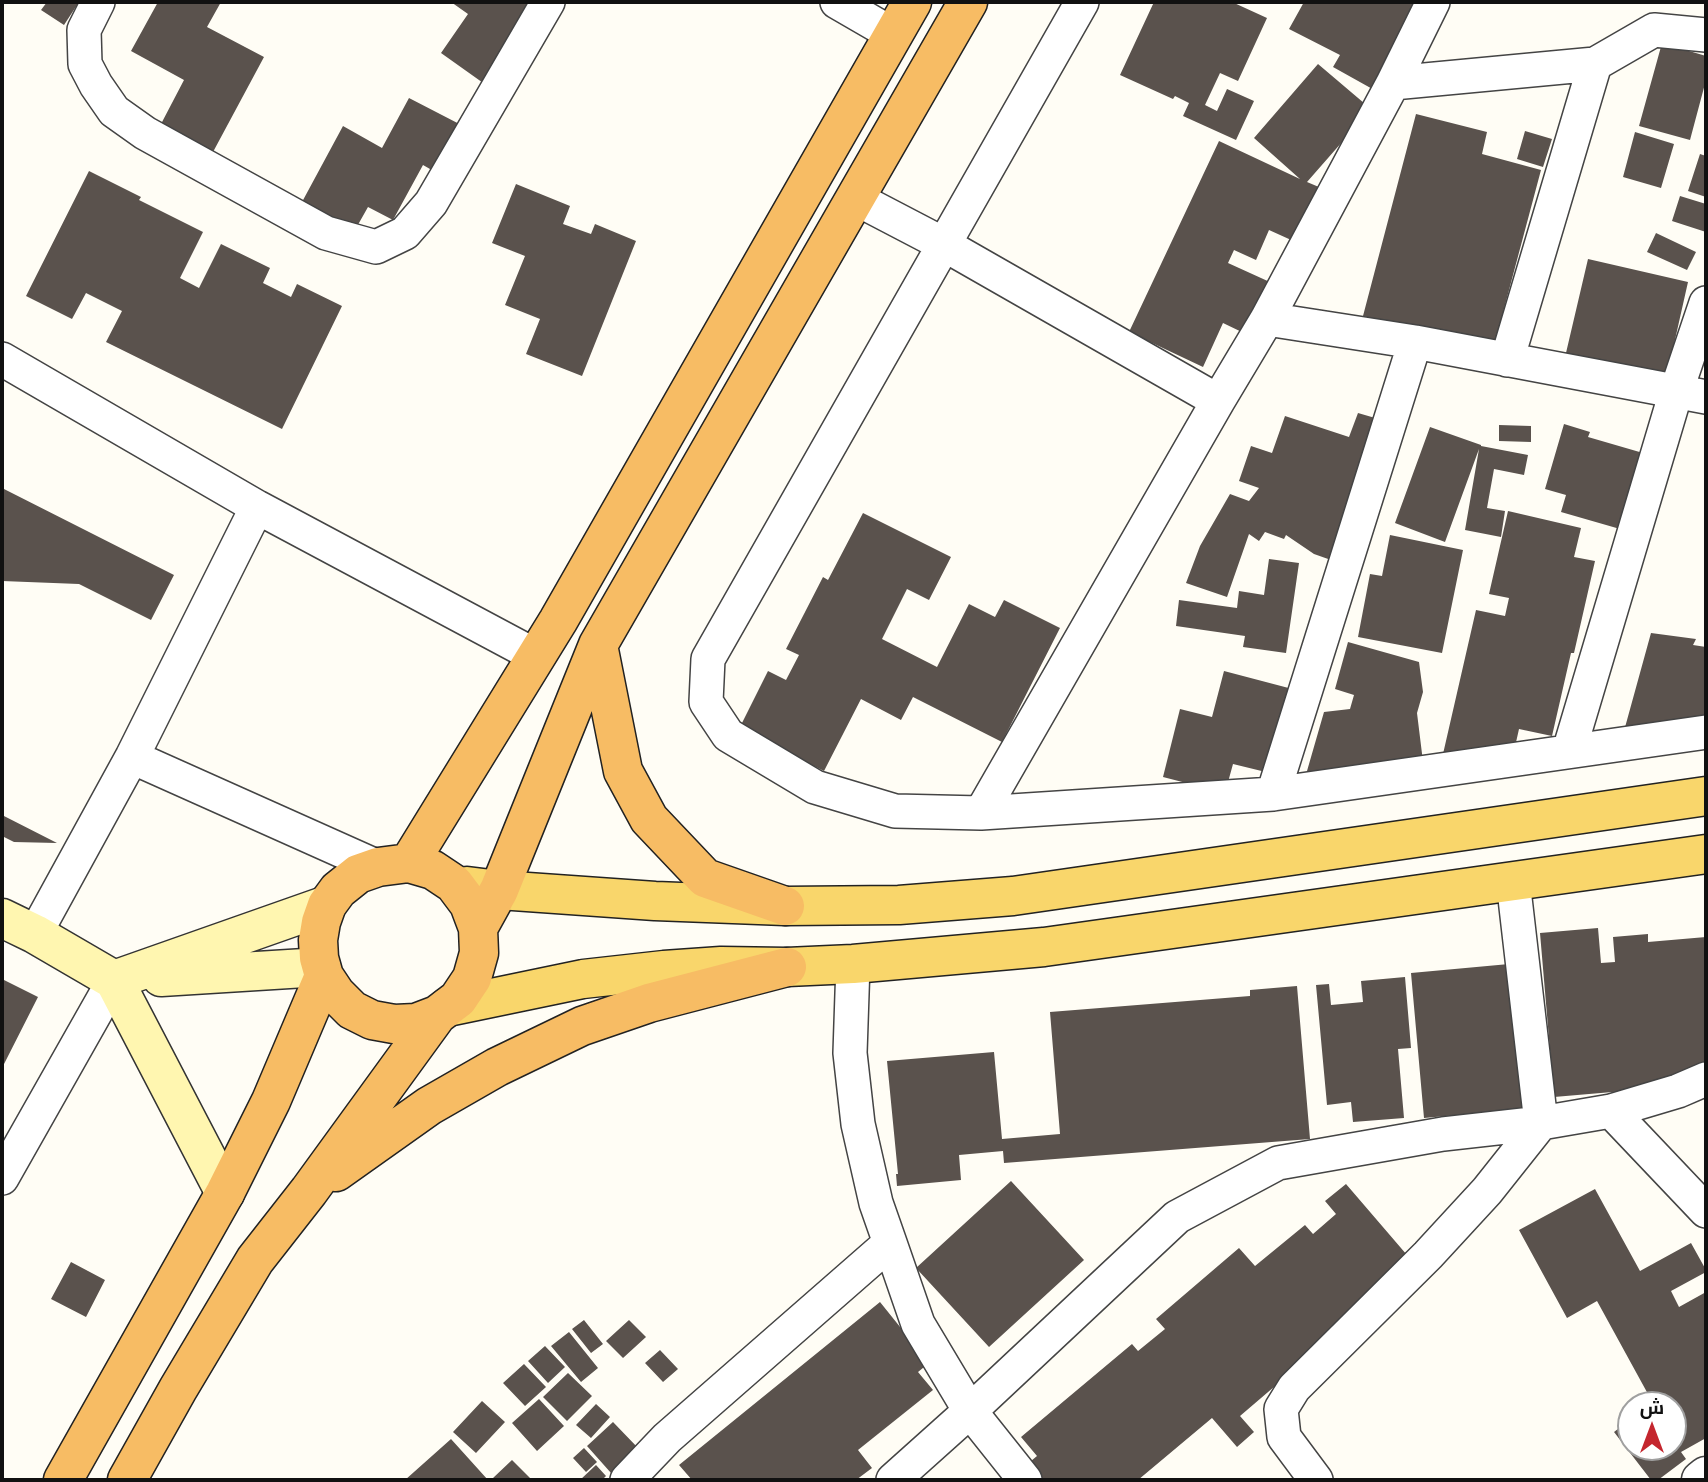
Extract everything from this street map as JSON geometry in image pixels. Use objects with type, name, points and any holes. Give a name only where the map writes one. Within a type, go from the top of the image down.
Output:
[{"type":"highway","points":[[393,865],[537,656],[912,2]]},
{"type":"highway","points":[[478,928],[499,890],[598,645],[968,2]]},
{"type":"highway","points":[[598,645],[623,771],[649,819],[705,878],[785,906]]},
{"type":"highway","points":[[393,865],[433,870],[454,884],[469,904],[478,928],[479,953],[472,978],[457,999],[442,1011],[416,1023],[394,1024],[372,1020],[352,1010],[336,994],[319,958],[321,922],[327,905],[338,890],[358,874],[393,865]]},
{"type":"highway","points":[[309,1191],[429,1106],[497,1067],[582,1026],[649,1003],[787,967]]},
{"type":"highway","points":[[63,1480],[225,1193],[271,1101],[323,971]]},
{"type":"highway","points":[[127,1480],[178,1388],[255,1260],[442,1011]]},
{"type":"main road","points":[[454,884],[499,890],[655,901],[785,906],[899,905],[1013,897],[1706,796]]},
{"type":"main road","points":[[442,1011],[583,979],[721,966],[853,964],[1044,947],[1706,854]]},
{"type":"main road","points":[[114,980],[327,905]]},
{"type":"main road","points":[[2,918],[114,980],[225,1193]]},
{"type":"main road","points":[[114,980],[323,971]]},
{"type":"street","points":[[98,2],[83,30],[85,64],[114,111],[145,133],[326,233],[376,247],[405,233],[431,203],[548,2]]},
{"type":"street","points":[[837,2],[894,35]]},
{"type":"street","points":[[1082,2],[708,659],[706,702],[728,735],[815,787],[895,811],[981,813],[1273,794],[1706,732]]},
{"type":"street","points":[[981,813],[1267,319],[1393,83],[1433,2]]},
{"type":"street","points":[[1393,83],[1595,64],[1654,30],[1706,36]]},
{"type":"street","points":[[1507,359],[1595,64]]},
{"type":"street","points":[[855,198],[945,245],[1218,401]]},
{"type":"street","points":[[1569,751],[1691,395],[1706,303]]},
{"type":"street","points":[[1267,319],[1415,342],[1691,395]]},
{"type":"street","points":[[1273,794],[1415,342]]},
{"type":"street","points":[[2,359],[257,507],[537,656]]},
{"type":"street","points":[[35,934],[132,757],[257,507]]},
{"type":"street","points":[[132,757],[393,865]]},
{"type":"street","points":[[1317,1480],[1284,1437],[1281,1409],[1294,1388],[1428,1255],[1479,1200],[1541,1123],[1513,881]]},
{"type":"street","points":[[853,964],[850,1053],[858,1124],[876,1203],[918,1324],[970,1411],[1025,1480]]},
{"type":"street","points":[[2,1178],[114,980]]},
{"type":"street","points":[[893,1480],[1177,1217],[1278,1163],[1443,1134],[1541,1123],[1611,1111],[1678,1091],[1706,1079]]},
{"type":"street","points":[[1611,1111],[1706,1211]]},
{"type":"street","points":[[627,1480],[667,1438],[890,1243]]},
{"type":"street","points":[[1701,1480],[1706,1475]]},
{"type":"building","points":[[47,2],[79,2],[64,25],[41,10]]},
{"type":"building","points":[[158,2],[221,2],[207,27],[264,57],[213,152],[161,124],[184,80],[131,51]]},
{"type":"building","points":[[451,2],[544,2],[486,85],[441,53],[468,14]]},
{"type":"building","points":[[1154,2],[1232,2],[1267,18],[1238,81],[1220,73],[1205,105],[1217,111],[1227,89],[1254,101],[1236,140],[1183,116],[1189,103],[1175,96],[1173,99],[1120,75]]},
{"type":"building","points":[[1304,2],[1419,2],[1376,91],[1333,67],[1340,55],[1289,29]]},
{"type":"building","points":[[1662,43],[1706,56],[1706,80],[1690,140],[1639,126]]},
{"type":"building","points":[[1318,64],[1371,109],[1307,182],[1326,190],[1300,244],[1269,230],[1256,260],[1234,250],[1228,263],[1272,283],[1248,335],[1223,323],[1203,367],[1129,332],[1219,141],[1300,179],[1254,138]]},
{"type":"building","points":[[409,98],[469,129],[444,177],[423,165],[393,220],[368,207],[355,230],[302,202],[343,126],[382,148]]},
{"type":"building","points":[[1416,114],[1487,132],[1482,154],[1541,170],[1493,350],[1363,316]]},
{"type":"building","points":[[1525,131],[1552,139],[1543,167],[1517,159]]},
{"type":"building","points":[[1635,132],[1674,144],[1661,188],[1623,177]]},
{"type":"building","points":[[1700,154],[1706,156],[1706,197],[1688,191]]},
{"type":"building","points":[[89,171],[203,232],[180,278],[199,288],[221,244],[270,268],[263,283],[291,297],[297,284],[342,306],[282,429],[106,342],[122,311],[86,293],[72,319],[26,296]]},
{"type":"building","points":[[516,184],[570,206],[563,224],[591,234],[595,224],[636,241],[582,376],[526,354],[540,319],[505,305],[525,256],[492,243]]},
{"type":"building","points":[[1680,196],[1706,204],[1706,232],[1672,221]]},
{"type":"building","points":[[1656,233],[1696,252],[1687,270],[1647,252]]},
{"type":"building","points":[[1588,259],[1688,282],[1663,393],[1562,370]]},
{"type":"building","points":[[1358,413],[1382,420],[1331,560],[1314,554],[1286,535],[1284,539],[1265,532],[1259,541],[1249,534],[1227,597],[1186,583],[1200,546],[1230,494],[1249,501],[1259,488],[1239,481],[1251,446],[1272,453],[1285,416],[1349,437]]},
{"type":"building","points":[[1564,424],[1590,432],[1588,437],[1643,453],[1620,529],[1561,512],[1566,495],[1545,489]]},
{"type":"building","points":[[1499,425],[1531,426],[1531,442],[1499,441]]},
{"type":"building","points":[[1430,427],[1481,446],[1528,455],[1524,475],[1494,469],[1487,508],[1505,511],[1501,537],[1465,530],[1479,449],[1445,542],[1395,523]]},
{"type":"building","points":[[2,488],[174,575],[151,620],[79,584],[2,581]]},
{"type":"building","points":[[1508,511],[1581,528],[1574,557],[1595,561],[1552,736],[1519,729],[1510,769],[1443,754],[1476,610],[1505,616],[1509,598],[1489,594]]},
{"type":"building","points":[[863,513],[951,557],[929,600],[907,589],[882,639],[937,667],[969,604],[995,617],[1004,600],[1060,628],[1002,742],[913,697],[901,720],[861,699],[824,771],[739,729],[768,671],[786,680],[799,655],[786,649],[823,577],[828,580]]},
{"type":"building","points":[[1390,535],[1463,550],[1442,653],[1358,637],[1370,574],[1382,576]]},
{"type":"building","points":[[1269,559],[1299,563],[1286,653],[1243,647],[1245,636],[1176,626],[1179,600],[1237,608],[1239,591],[1264,595]]},
{"type":"building","points":[[1651,633],[1696,639],[1693,645],[1706,647],[1706,722],[1624,731]]},
{"type":"building","points":[[1348,642],[1419,662],[1423,692],[1417,713],[1425,778],[1308,776],[1307,771],[1324,712],[1350,709],[1354,695],[1335,689]]},
{"type":"building","points":[[1224,671],[1300,691],[1278,775],[1233,764],[1225,793],[1163,777],[1180,709],[1212,717]]},
{"type":"building","points":[[2,815],[57,843],[14,842],[2,836]]},
{"type":"building","points":[[1598,928],[1601,963],[1615,962],[1613,937],[1648,934],[1648,942],[1706,937],[1706,1084],[1554,1097],[1540,933]]},
{"type":"building","points":[[1520,963],[1533,1108],[1424,1118],[1411,973]]},
{"type":"building","points":[[1405,977],[1411,1048],[1398,1049],[1404,1118],[1353,1122],[1351,1102],[1327,1105],[1316,985],[1329,984],[1331,1005],[1363,1002],[1361,981]]},
{"type":"building","points":[[2,979],[38,997],[2,1068]]},
{"type":"building","points":[[1297,986],[1310,1139],[1004,1163],[1003,1151],[959,1155],[961,1180],[897,1186],[887,1061],[994,1052],[1002,1139],[1060,1134],[1050,1012],[1250,996],[1250,990]]},
{"type":"building","points":[[1011,1181],[1084,1260],[989,1347],[916,1268]]},
{"type":"building","points":[[1346,1184],[1419,1269],[1240,1416],[1254,1432],[1237,1447],[1212,1418],[1138,1480],[1016,1480],[1013,1476],[1037,1456],[1021,1437],[1132,1344],[1138,1351],[1165,1329],[1156,1319],[1239,1248],[1255,1266],[1305,1225],[1313,1234],[1336,1214],[1325,1201]]},
{"type":"building","points":[[1595,1189],[1640,1271],[1691,1243],[1706,1272],[1671,1291],[1679,1307],[1706,1292],[1706,1438],[1687,1449],[1687,1391],[1646,1391],[1597,1301],[1567,1318],[1519,1230]]},
{"type":"building","points":[[71,1262],[105,1280],[86,1317],[51,1299]]},
{"type":"building","points":[[880,1302],[929,1363],[918,1372],[933,1390],[858,1450],[872,1468],[856,1480],[692,1480],[679,1465]]},
{"type":"building","points":[[584,1320],[603,1344],[591,1353],[572,1329]]},
{"type":"building","points":[[629,1320],[646,1337],[623,1358],[606,1341]]},
{"type":"building","points":[[569,1332],[598,1368],[581,1382],[551,1346]]},
{"type":"building","points":[[545,1346],[565,1367],[548,1383],[528,1361]]},
{"type":"building","points":[[660,1350],[678,1369],[663,1382],[645,1363]]},
{"type":"building","points":[[524,1364],[546,1387],[525,1406],[503,1383]]},
{"type":"building","points":[[568,1373],[592,1396],[567,1421],[543,1397]]},
{"type":"building","points":[[539,1399],[564,1426],[537,1451],[512,1423]]},
{"type":"building","points":[[482,1401],[505,1422],[476,1453],[453,1432]]},
{"type":"building","points":[[596,1404],[610,1417],[591,1438],[576,1425]]},
{"type":"building","points":[[613,1422],[639,1449],[611,1473],[587,1446]]},
{"type":"building","points":[[451,1439],[488,1480],[405,1480]]},
{"type":"building","points":[[584,1448],[597,1462],[586,1472],[573,1458]]},
{"type":"building","points":[[512,1460],[532,1480],[493,1478]]},
{"type":"building","points":[[1636,1461],[1683,1461],[1658,1480],[1651,1480]]},
{"type":"building","points":[[596,1465],[606,1476],[602,1480],[580,1480]]}]
